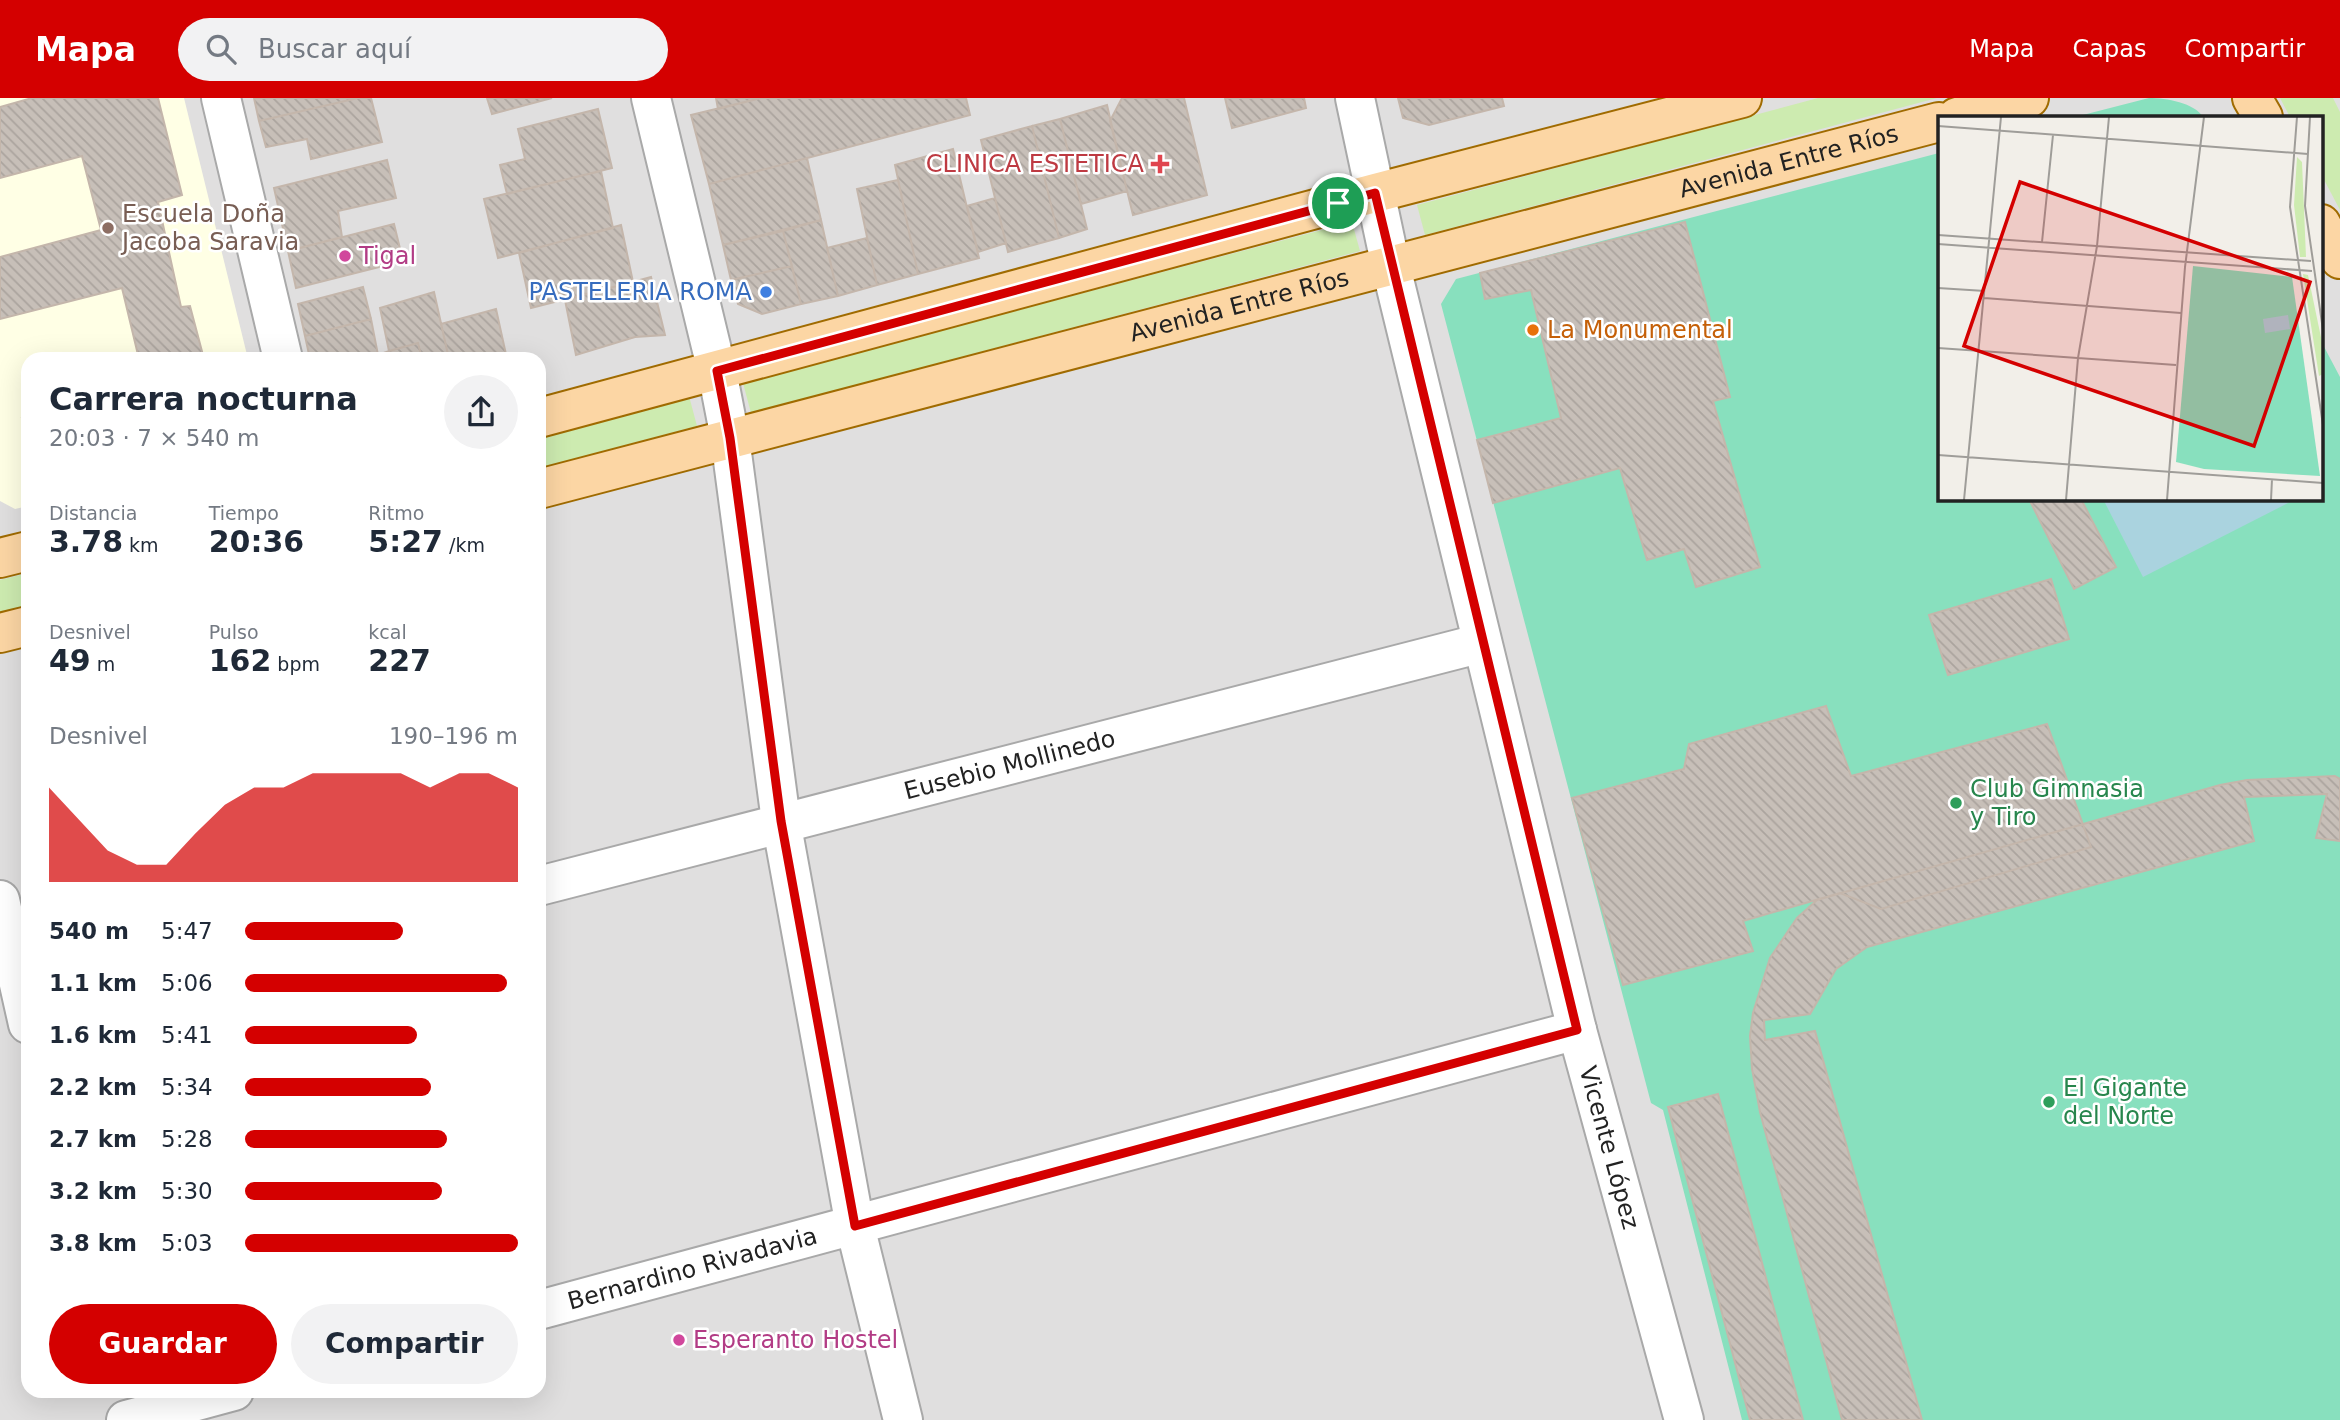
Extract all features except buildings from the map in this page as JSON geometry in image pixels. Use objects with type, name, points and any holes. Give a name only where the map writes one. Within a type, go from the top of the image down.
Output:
[{"type":"main road","points":[[546,416],[1375,193],[1742,98]]},
{"type":"main road","points":[[1961,116],[2029,98]]},
{"type":"main road","points":[[2252,98],[2262,116]]},
{"type":"main road","name":"Avenida Entre Ríos","points":[[546,487],[1938,122]]},
{"type":"main road","points":[[2322,226],[2340,259]]},
{"type":"main road","points":[[0,558],[21,553]]},
{"type":"main road","points":[[0,633],[21,628]]},
{"type":"street","points":[[221,98],[281,352]]},
{"type":"street","points":[[651,98],[717,371],[730,438],[781,821],[855,1226],[903,1420]]},
{"type":"street","name":"Vicente López","points":[[1355,98],[1391,267],[1577,1030],[1684,1420]]},
{"type":"street","name":"Eusebio Mollinedo","points":[[546,884],[781,821],[1482,643]]},
{"type":"street","points":[[0,900],[8,977],[21,1007]]},
{"type":"street","name":"Bernardino Rivadavia","points":[[546,1308],[1577,1030]]},
{"type":"street","points":[[116,1398],[123,1420],[207,1398]]},
{"type":"shaded area","points":[[0,98],[2340,98],[2340,1420],[0,1420]]},
{"type":"shaded area","name":"Escuela Doña Jacoba Saravia","points":[[0,98],[184,98],[246,352],[21,352],[21,508],[15,509],[0,501]]},
{"type":"green space","points":[[1818,98],[1937,98],[1425,235],[1417,205]]},
{"type":"green space","points":[[2149,98],[2187,105],[2202,116],[2079,116]]},
{"type":"green space","points":[[2280,98],[2333,98],[2340,112],[2340,210],[2322,176],[2322,116],[2289,116]]},
{"type":"green space","name":"Club Gimnasia y Tiro","points":[[1938,153],[1938,500],[2322,500],[2322,343],[2340,377],[2340,1420],[1742,1420],[1663,1110],[1651,1103],[1441,304],[1456,279]]},
{"type":"green space","points":[[1352,222],[1360,251],[751,413],[743,383]]},
{"type":"green space","points":[[689,396],[697,426],[546,466],[546,434]]},
{"type":"green space","points":[[21,575],[21,607],[0,613],[0,580]]},
{"type":"water","points":[[2104,500],[2294,500],[2143,577]]},
{"type":"place","name":"CLINICA ESTETICA","points":[[1160,164]]},
{"type":"place","name":"Escuela Doña Jacoba Saravia","points":[[108,228]]},
{"type":"place","name":"Tigal","points":[[345,256]]},
{"type":"place","name":"PASTELERIA ROMA","points":[[766,292]]},
{"type":"place","name":"La Monumental","points":[[1533,330]]},
{"type":"place","name":"Club Gimnasia y Tiro","points":[[1956,803]]},
{"type":"place","name":"El Gigante del Norte","points":[[2049,1102]]},
{"type":"place","name":"Esperanto Hostel","points":[[679,1340]]},
{"type":"route","points":[[1375,193],[1399,303],[1577,1030],[855,1226],[781,821],[730,438],[717,371],[1338,203],[1375,193]]}]
